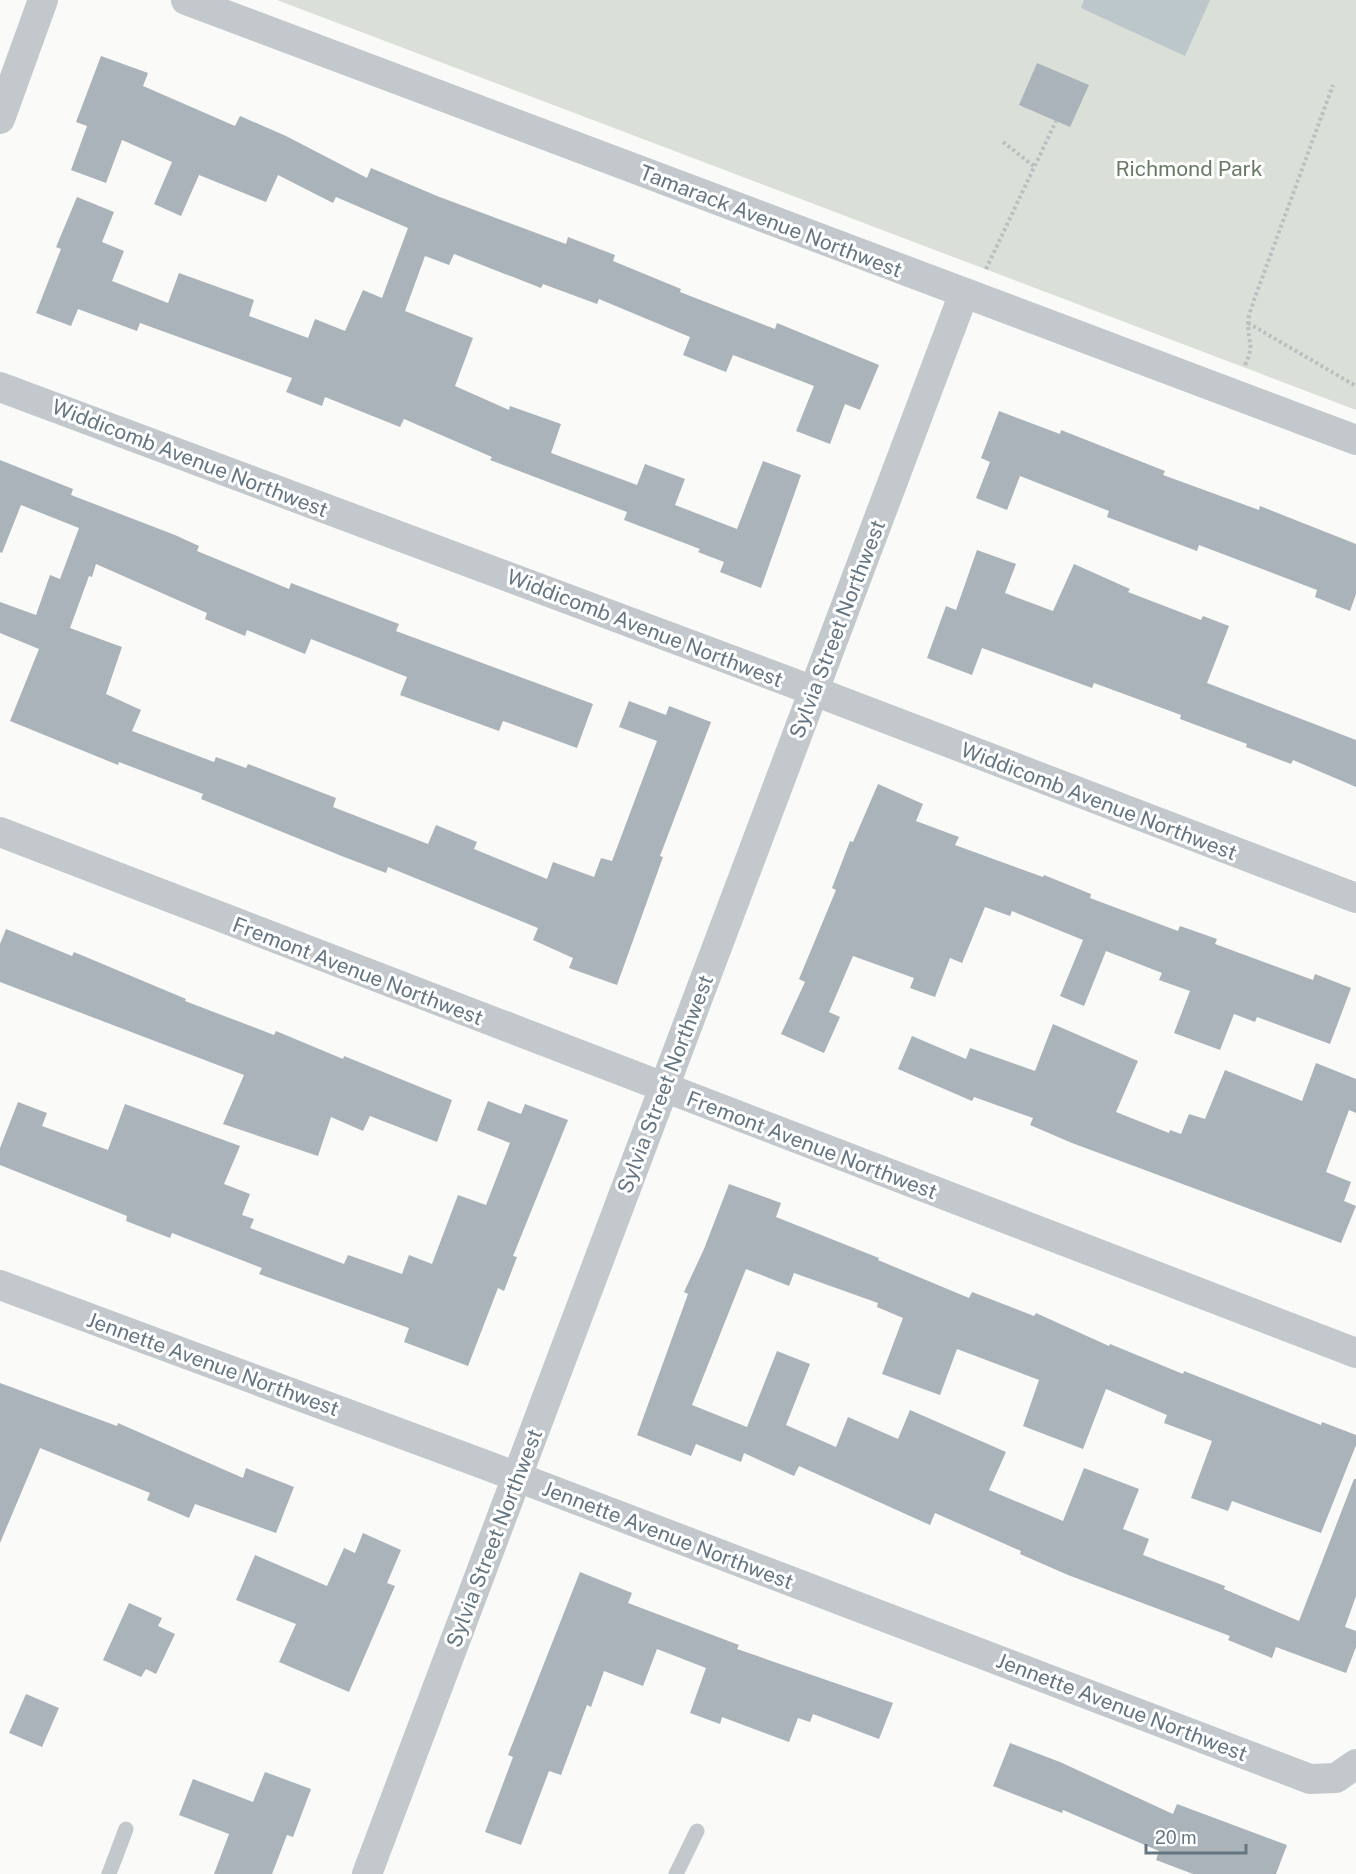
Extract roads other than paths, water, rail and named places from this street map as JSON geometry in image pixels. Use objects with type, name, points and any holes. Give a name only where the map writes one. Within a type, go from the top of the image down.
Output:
[{"type":"street","points":[[0,119],[43,0]]},
{"type":"street","name":"Tamarack Avenue Northwest","points":[[186,0],[1356,440]]},
{"type":"street","name":"Sylvia Street Northwest","points":[[367,1874],[813,692],[968,295]]},
{"type":"street","name":"Widdicomb Avenue Northwest","points":[[0,387],[1356,898]]},
{"type":"street","name":"Fremont Avenue Northwest","points":[[0,832],[1356,1353]]},
{"type":"street","name":"Jennette Avenue Northwest","points":[[0,1285],[517,1477],[1310,1779],[1346,1771]]},
{"type":"lane","points":[[109,1874],[126,1828]]},
{"type":"lane","points":[[676,1874],[697,1831]]},
{"type":"park label","name":"Richmond Park","points":[[1189,168]]}]
